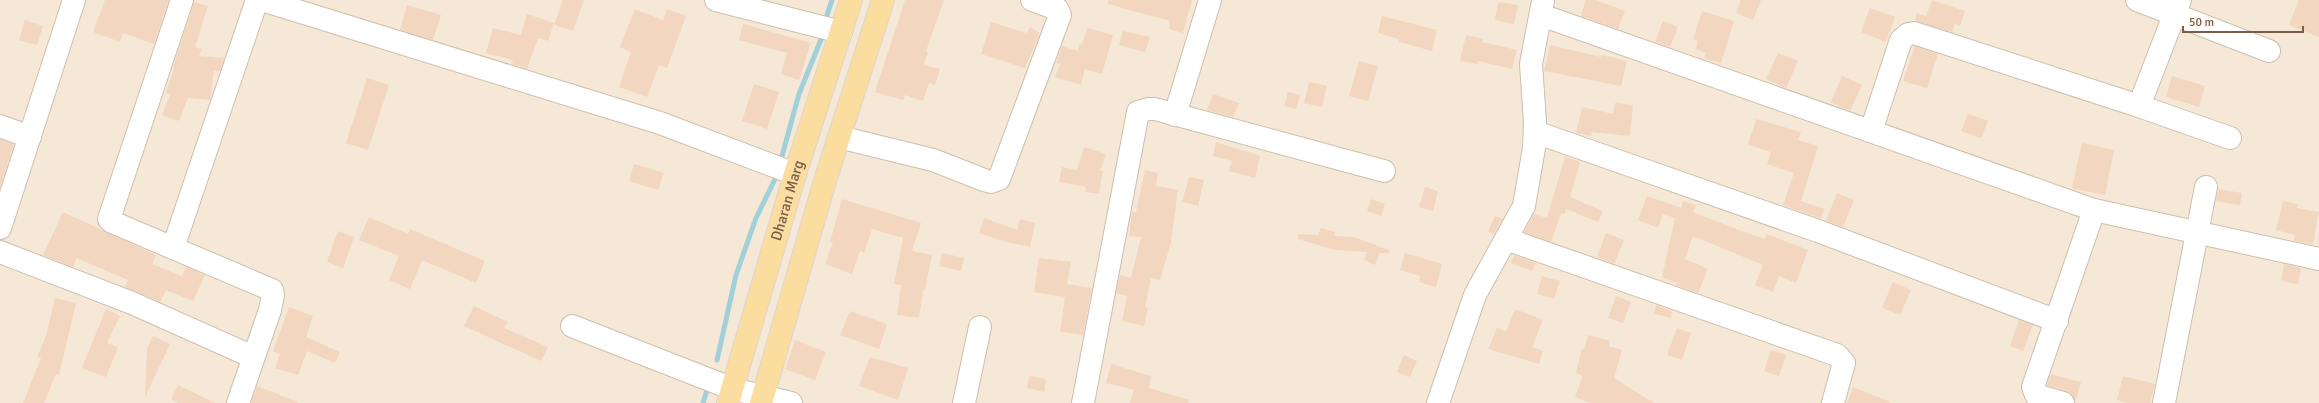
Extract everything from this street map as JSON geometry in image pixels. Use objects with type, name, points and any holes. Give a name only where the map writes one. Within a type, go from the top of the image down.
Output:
[{"type":"main road","name":"Dharan Marg","points":[[730,396],[795,174],[851,0]]},
{"type":"main road","name":"Dharan Marg","points":[[762,400],[839,137],[883,0]]},
{"type":"street","points":[[0,228],[74,0]]},
{"type":"street","points":[[182,0],[109,219],[112,222],[272,290],[273,295],[270,310],[238,403]]},
{"type":"street","points":[[173,248],[257,0]]},
{"type":"street","points":[[262,0],[660,123],[795,174]]},
{"type":"street","points":[[716,0],[841,32]]},
{"type":"street","points":[[839,137],[932,160],[991,182],[999,179],[1060,15],[1057,9],[1032,0]]},
{"type":"street","points":[[1175,115],[1210,0]]},
{"type":"street","points":[[2137,0],[2177,7],[2269,51]]},
{"type":"street","points":[[1438,403],[1476,295],[1524,206],[1534,148],[1531,64],[1542,7],[1871,131],[2094,210],[2319,259]]},
{"type":"street","points":[[2139,106],[2177,7]]},
{"type":"street","points":[[1871,131],[1901,40],[1908,34],[1914,34],[2139,106],[2230,138]]},
{"type":"street","points":[[1084,403],[1136,116],[1138,112],[1148,109],[1175,115],[1384,171]]},
{"type":"street","points":[[0,126],[30,137]]},
{"type":"street","points":[[1534,132],[1818,231],[2057,321]]},
{"type":"street","points":[[2164,403],[2206,187]]},
{"type":"street","points":[[2063,403],[2036,395],[2033,390],[2094,210]]},
{"type":"street","points":[[1506,239],[1838,355],[1844,363],[1832,403]]},
{"type":"street","points":[[0,252],[132,304],[253,357]]},
{"type":"street","points":[[572,326],[730,396],[791,403]]},
{"type":"street","points":[[964,403],[980,327]]},
{"type":"shaded area","points":[[0,0],[2319,0],[2319,403],[0,403]]},
{"type":"building","points":[[105,0],[169,0],[154,44],[123,33],[120,42],[93,32]]},
{"type":"building","points":[[563,0],[584,0],[573,31],[554,25]]},
{"type":"building","points":[[905,0],[944,0],[926,51],[928,52],[924,65],[940,69],[935,85],[929,83],[923,101],[905,95],[903,100],[875,92]]},
{"type":"building","points":[[1108,0],[1192,0],[1183,33],[1169,29],[1170,21],[1108,4]]},
{"type":"building","points":[[1586,0],[1595,0],[1625,11],[1618,29],[1581,16]]},
{"type":"building","points":[[1741,0],[1761,0],[1753,20],[1736,13]]},
{"type":"building","points":[[1932,0],[1965,11],[1960,26],[1955,24],[1952,32],[1915,21],[1917,13],[1926,16]]},
{"type":"building","points":[[2299,0],[2319,0],[2319,37],[2289,25]]},
{"type":"building","points":[[194,2],[208,6],[195,47],[202,49],[199,56],[224,58],[224,60],[220,71],[214,71],[210,100],[188,98],[179,121],[162,115],[170,95],[166,93]]},
{"type":"building","points":[[1498,2],[1518,5],[1514,24],[1495,20]]},
{"type":"building","points":[[407,5],[441,15],[433,40],[400,30]]},
{"type":"building","points":[[1870,8],[1895,17],[1886,42],[1861,32]]},
{"type":"building","points":[[635,9],[663,20],[667,9],[686,16],[667,68],[659,65],[647,97],[619,87],[631,52],[620,47]]},
{"type":"building","points":[[1702,11],[1734,21],[1721,63],[1704,58],[1706,53],[1696,49],[1698,41],[1693,39]]},
{"type":"building","points":[[527,14],[554,23],[548,41],[538,38],[527,69],[512,64],[513,60],[486,53],[493,28],[521,35]]},
{"type":"building","points":[[1382,16],[1437,30],[1432,51],[1399,42],[1399,39],[1378,33]]},
{"type":"building","points":[[25,20],[43,26],[37,45],[19,40]]},
{"type":"building","points":[[1663,21],[1678,27],[1670,47],[1655,42]]},
{"type":"building","points":[[991,22],[1027,33],[1030,27],[1040,33],[1025,68],[981,54]]},
{"type":"building","points":[[743,24],[811,43],[799,80],[781,74],[787,53],[739,40]]},
{"type":"building","points":[[1087,28],[1113,35],[1102,74],[1085,69],[1081,85],[1055,77],[1060,64],[1056,63],[1062,46],[1078,51],[1080,44],[1082,45]]},
{"type":"building","points":[[1123,31],[1150,37],[1145,52],[1119,45]]},
{"type":"building","points":[[1466,35],[1483,39],[1482,42],[1517,50],[1512,69],[1478,61],[1478,64],[1460,61]]},
{"type":"building","points":[[1550,45],[1601,57],[1602,55],[1627,61],[1621,86],[1544,71]]},
{"type":"building","points":[[1915,46],[1938,54],[1927,88],[1903,81]]},
{"type":"building","points":[[1778,53],[1798,61],[1786,88],[1766,79]]},
{"type":"building","points":[[1359,61],[1378,66],[1368,101],[1349,96]]},
{"type":"building","points":[[1842,76],[1862,85],[1850,111],[1831,102]]},
{"type":"building","points":[[2172,76],[2205,86],[2199,107],[2166,97]]},
{"type":"building","points":[[367,78],[389,85],[368,150],[346,143]]},
{"type":"building","points":[[1309,82],[1327,86],[1322,107],[1304,103]]},
{"type":"building","points":[[754,84],[779,92],[767,129],[742,121]]},
{"type":"building","points":[[1288,92],[1300,95],[1296,109],[1284,106]]},
{"type":"building","points":[[1213,94],[1239,103],[1233,117],[1207,110]]},
{"type":"building","points":[[1615,103],[1633,105],[1630,136],[1592,132],[1591,136],[1576,133],[1582,107],[1613,114]]},
{"type":"building","points":[[1968,114],[1988,121],[1981,138],[1961,131]]},
{"type":"building","points":[[1756,119],[1801,132],[1798,140],[1818,146],[1801,201],[1824,209],[1821,219],[1783,205],[1794,173],[1767,164],[1771,152],[1748,145]]},
{"type":"building","points":[[0,139],[14,144],[0,188]]},
{"type":"building","points":[[1216,142],[1260,156],[1255,178],[1229,171],[1232,161],[1213,156]]},
{"type":"building","points":[[2082,143],[2114,150],[2105,195],[2072,188]]},
{"type":"building","points":[[1084,147],[1106,154],[1100,171],[1103,171],[1099,194],[1085,192],[1086,187],[1059,182],[1062,167],[1077,170]]},
{"type":"building","points":[[1565,157],[1580,162],[1570,197],[1603,211],[1598,222],[1566,209],[1565,214],[1561,213],[1551,242],[1524,232],[1534,214],[1547,218]]},
{"type":"building","points":[[634,164],[664,173],[658,190],[629,181]]},
{"type":"building","points":[[1145,170],[1158,173],[1156,186],[1178,190],[1171,242],[1160,280],[1151,278],[1145,307],[1148,308],[1144,326],[1122,321],[1127,296],[1116,293],[1120,275],[1131,278],[1141,237],[1129,236],[1132,212],[1136,212]]},
{"type":"building","points":[[1189,177],[1204,180],[1198,206],[1182,202]]},
{"type":"building","points":[[1425,187],[1438,191],[1433,211],[1419,207]]},
{"type":"building","points":[[2218,189],[2242,193],[2240,205],[2216,201]]},
{"type":"building","points":[[1837,193],[1854,200],[1843,227],[1826,221]]},
{"type":"building","points":[[1647,196],[1681,208],[1683,201],[1696,205],[1693,212],[1765,239],[1766,234],[1808,250],[1796,283],[1779,276],[1773,292],[1755,285],[1763,265],[1693,236],[1685,259],[1708,269],[1698,293],[1676,285],[1677,283],[1662,277],[1675,218],[1663,214],[1658,228],[1638,220]]},
{"type":"building","points":[[842,199],[921,223],[912,251],[932,255],[925,290],[923,290],[919,318],[897,315],[901,285],[894,284],[903,238],[872,229],[864,253],[860,251],[852,274],[825,264],[833,242],[830,242]]},
{"type":"building","points":[[1371,199],[1385,204],[1381,216],[1367,211]]},
{"type":"building","points":[[2283,201],[2298,204],[2297,208],[2319,212],[2313,244],[2294,241],[2295,235],[2276,230]]},
{"type":"building","points":[[63,212],[156,255],[152,264],[182,276],[186,267],[205,275],[193,301],[166,290],[160,302],[125,287],[128,280],[76,258],[73,267],[43,255]]},
{"type":"building","points":[[1495,216],[1503,219],[1494,234],[1488,231]]},
{"type":"building","points":[[369,217],[408,234],[410,229],[485,261],[476,283],[422,260],[410,289],[389,280],[399,256],[359,240]]},
{"type":"building","points":[[984,218],[1017,230],[1020,219],[1035,223],[1030,247],[1006,242],[979,233]]},
{"type":"building","points":[[1321,228],[1335,232],[1334,236],[1354,237],[1389,250],[1389,253],[1380,253],[1375,265],[1364,260],[1367,252],[1335,250],[1298,239],[1298,234],[1318,235]]},
{"type":"building","points":[[338,231],[354,237],[343,268],[327,262]]},
{"type":"building","points":[[1606,233],[1624,240],[1614,264],[1597,257]]},
{"type":"building","points":[[942,253],[964,258],[961,271],[939,266]]},
{"type":"building","points":[[1405,253],[1442,264],[1436,287],[1419,282],[1420,276],[1400,270]]},
{"type":"building","points":[[1514,255],[1536,263],[1532,271],[1511,263]]},
{"type":"building","points":[[1039,258],[1071,262],[1067,284],[1092,288],[1083,335],[1060,332],[1065,297],[1034,292]]},
{"type":"building","points":[[2284,264],[2301,268],[2298,284],[2281,281]]},
{"type":"building","points":[[1542,276],[1560,281],[1554,299],[1537,294]]},
{"type":"building","points":[[1893,282],[1911,290],[1900,315],[1882,308]]},
{"type":"building","points":[[1616,296],[1631,302],[1623,323],[1608,318]]},
{"type":"building","points":[[55,298],[76,303],[59,375],[56,374],[44,403],[23,403],[41,358],[37,357],[46,336]]},
{"type":"building","points":[[1656,305],[1672,311],[1671,318],[1654,314]]},
{"type":"building","points":[[474,306],[508,322],[504,328],[548,347],[541,361],[464,326]]},
{"type":"building","points":[[289,307],[313,316],[306,337],[340,352],[335,363],[307,351],[298,375],[275,368],[280,354],[273,351]]},
{"type":"building","points":[[106,309],[120,316],[107,343],[118,347],[106,377],[82,368]]},
{"type":"building","points":[[1515,309],[1543,320],[1532,347],[1543,351],[1539,364],[1488,349],[1497,328],[1506,332]]},
{"type":"building","points":[[850,311],[887,324],[879,349],[840,335]]},
{"type":"building","points":[[2019,320],[2033,325],[2023,351],[2010,346]]},
{"type":"building","points":[[1677,328],[1691,333],[1682,360],[1667,355]]},
{"type":"building","points":[[1588,335],[1610,341],[1609,346],[1622,350],[1614,378],[1654,403],[1591,403],[1575,397],[1583,376],[1576,373],[1582,348],[1584,349]]},
{"type":"building","points":[[153,336],[170,344],[145,397],[147,348]]},
{"type":"building","points":[[795,340],[826,352],[815,380],[785,369]]},
{"type":"building","points":[[1771,350],[1786,355],[1779,376],[1764,371]]},
{"type":"building","points":[[1404,355],[1417,361],[1410,377],[1397,372]]},
{"type":"building","points":[[870,357],[908,368],[898,400],[859,386]]},
{"type":"building","points":[[1111,364],[1151,376],[1149,388],[1189,400],[1188,403],[1130,403],[1134,390],[1106,383]]},
{"type":"building","points":[[2051,374],[2081,382],[2075,402],[2072,395],[2067,391],[2047,385]]},
{"type":"building","points":[[1029,376],[1046,379],[1044,392],[1027,388]]},
{"type":"building","points":[[2123,376],[2155,384],[2150,403],[2128,403],[2117,400]]},
{"type":"building","points":[[178,385],[215,403],[179,403],[171,399]]},
{"type":"building","points":[[257,386],[298,402],[298,403],[251,403]]},
{"type":"building","points":[[1853,387],[1890,402],[1890,403],[1847,403]]},
{"type":"waterway","points":[[825,21],[832,0]]},
{"type":"waterway","points":[[782,156],[799,94],[822,37]]},
{"type":"waterway","points":[[717,360],[736,275],[756,218],[776,177]]},
{"type":"waterway","points":[[703,403],[707,390]]}]
